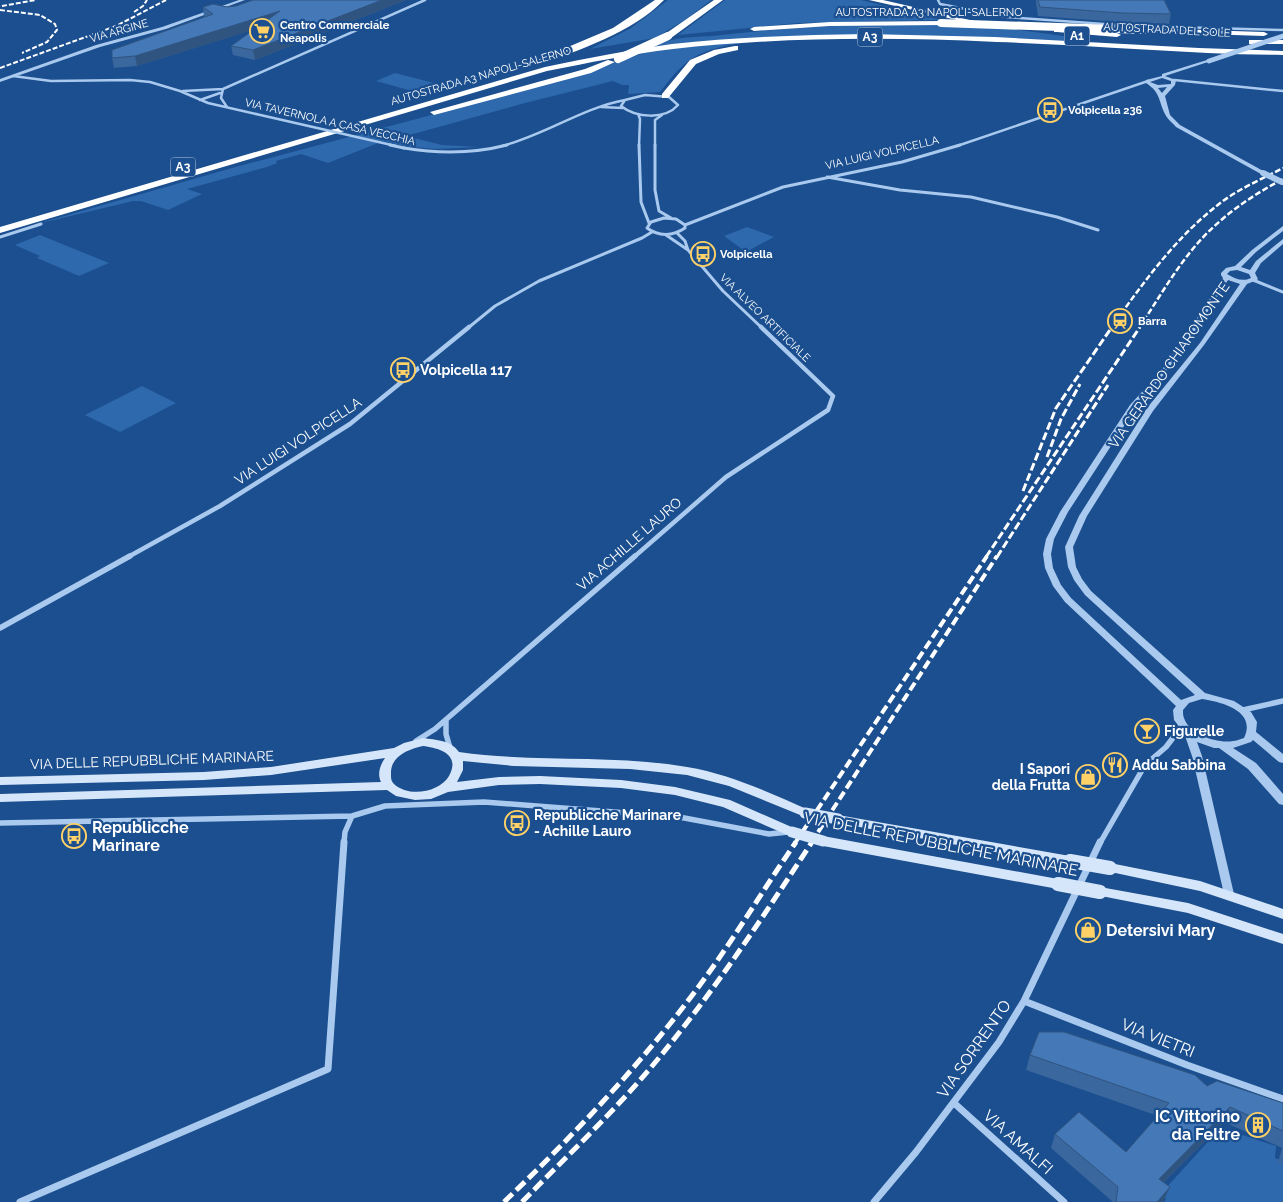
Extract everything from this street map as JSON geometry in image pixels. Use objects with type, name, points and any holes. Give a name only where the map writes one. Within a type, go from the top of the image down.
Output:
[{"type":"highway","points":[[367,114],[565,53],[619,29],[660,0]]},
{"type":"highway","points":[[99,200],[588,71],[668,36],[719,0]]},
{"type":"highway","name":"AUTOSTRADA DEL SOLE","points":[[873,0],[965,20],[1057,34],[1166,43],[1283,46]]},
{"type":"highway","name":"AUTOSTRADA DEL SOLE","points":[[893,0],[968,16],[1054,30],[1188,40],[1283,42]]},
{"type":"highway","name":"AUTOSTRADA A3 NAPOLI-SALERNO","points":[[744,30],[840,24],[941,23],[1283,35]]},
{"type":"highway","name":"AUTOSTRADA A3 NAPOLI-SALERNO","points":[[0,221],[556,61],[690,36]]},
{"type":"highway","name":"AUTOSTRADA A3 NAPOLI-SALERNO","points":[[0,230],[544,69],[611,54],[724,41],[814,36],[983,39],[1283,53]]},
{"type":"highway","points":[[665,96],[693,62],[716,52],[751,45],[868,39],[1101,45]]},
{"type":"main road","name":"VIA DELLE REPUBBLICHE MARINARE","points":[[0,781],[204,776],[271,771],[395,752],[410,744],[435,743],[453,752],[511,762],[614,764],[687,771],[727,780],[805,813],[1178,881],[1229,894],[1283,914]]},
{"type":"main road","points":[[389,786],[385,778],[384,769],[388,760],[395,752]]},
{"type":"main road","points":[[445,788],[458,773],[459,764],[453,752]]},
{"type":"main road","name":"VIA DELLE REPUBBLICHE MARINARE","points":[[0,798],[389,786],[403,794],[415,796],[427,795],[445,788],[499,780],[621,784],[675,792],[726,803],[792,832],[823,841],[1188,908],[1283,939]]},
{"type":"street","name":"VIA ARGINE","points":[[2,75],[99,42],[162,24],[230,0]]},
{"type":"street","name":"VIA ARGINE","points":[[0,81],[98,46],[164,28],[243,0]]},
{"type":"street","points":[[180,90],[204,91],[223,88],[425,0]]},
{"type":"street","points":[[938,0],[940,4],[987,16],[1034,22],[1236,30],[1283,30]]},
{"type":"street","points":[[1150,84],[1158,77],[1283,35]]},
{"type":"street","points":[[1162,96],[1173,82],[1177,71]]},
{"type":"street","points":[[2,75],[13,76]]},
{"type":"street","name":"VIA TAVERNOLA A CASA VECCHIA","points":[[13,76],[51,81],[139,81],[161,84],[180,90],[200,100],[256,114],[404,148],[442,153],[489,150],[514,143],[598,107],[645,94],[665,96]]},
{"type":"street","points":[[1158,77],[1173,82]]},
{"type":"street","points":[[1150,84],[1191,82],[1283,91]]},
{"type":"street","points":[[1150,84],[1162,96],[1168,115],[1178,126],[1283,182]]},
{"type":"street","name":"VIA LUIGI VOLPICELLA","points":[[677,233],[694,220],[783,187],[902,162],[942,151],[1132,86],[1150,84]]},
{"type":"street","points":[[200,100],[220,93],[223,88]]},
{"type":"street","points":[[220,93],[226,106]]},
{"type":"street","points":[[665,96],[673,98],[678,105],[677,108],[655,120],[655,190],[659,211],[685,225]]},
{"type":"street","points":[[623,108],[622,103],[625,100]]},
{"type":"street","name":"VIA TAVERNOLA A CASA VECCHIA","points":[[598,107],[623,108],[638,114]]},
{"type":"street","points":[[664,114],[638,114],[640,119],[640,190],[642,210],[649,223],[647,228],[652,232],[677,233]]},
{"type":"street","points":[[824,177],[900,190],[971,196],[1057,217],[1098,230]]},
{"type":"street","points":[[649,223],[658,219],[671,218]]},
{"type":"street","name":"VIA LUIGI VOLPICELLA","points":[[680,221],[694,220]]},
{"type":"street","points":[[0,237],[42,224]]},
{"type":"street","name":"VIA GERARDO CHIAROMONTE","points":[[1180,705],[1068,600],[1057,586],[1049,568],[1047,554],[1050,539],[1064,512],[1134,405],[1163,372],[1186,341],[1227,277],[1224,275],[1225,271],[1237,268],[1254,251],[1283,228]]},
{"type":"street","name":"VIA LUIGI VOLPICELLA","points":[[0,628],[220,506],[350,424],[495,306],[539,282],[652,232]]},
{"type":"street","name":"VIA ALVEO ARTIFICIALE","points":[[677,233],[684,241],[688,250],[723,291],[833,396]]},
{"type":"street","name":"VIA ALVEO ARTIFICIALE","points":[[666,234],[674,242],[688,250]]},
{"type":"street","name":"VIA GERARDO CHIAROMONTE","points":[[1202,696],[1088,593],[1078,580],[1072,567],[1069,546],[1083,516],[1150,410],[1202,344],[1250,278],[1258,262],[1283,240]]},
{"type":"street","points":[[1237,268],[1250,278],[1283,292]]},
{"type":"street","points":[[1227,277],[1250,278]]},
{"type":"street","name":"VIA ACHILLE LAURO","points":[[410,744],[435,729],[726,477],[828,410],[833,396]]},
{"type":"street","points":[[1185,730],[1204,742],[1223,746],[1241,744],[1252,734],[1252,722],[1243,710],[1224,699],[1202,696],[1193,697],[1180,705],[1177,712],[1185,730],[1197,756],[1229,894]]},
{"type":"street","points":[[1243,710],[1283,701]]},
{"type":"street","points":[[446,719],[446,734],[453,752]]},
{"type":"street","name":"VIA SORRENTO","points":[[874,1202],[954,1103],[999,1042],[1024,1001],[1100,844],[1145,765],[1185,730]]},
{"type":"street","points":[[1252,734],[1283,759]]},
{"type":"street","points":[[1197,756],[1198,746],[1204,742]]},
{"type":"street","points":[[1223,746],[1252,766],[1283,800]]},
{"type":"street","points":[[0,823],[352,816],[385,806],[484,802],[679,817],[769,834],[792,832]]},
{"type":"street","points":[[20,1202],[328,1069],[345,832],[352,816]]},
{"type":"street","name":"VIA VIETRI","points":[[1024,1001],[1187,1065],[1283,1099]]},
{"type":"street","name":"VIA AMALFI","points":[[954,1103],[1064,1202]]},
{"type":"shaded area","points":[[668,0],[711,0],[688,18],[655,38],[590,49],[631,28]]},
{"type":"shaded area","points":[[725,0],[861,0],[942,20],[798,23],[678,35]]},
{"type":"shaded area","points":[[852,25],[984,25],[1078,38],[1079,42],[814,36],[709,41],[656,46],[675,39],[691,37]]},
{"type":"shaded area","points":[[768,40],[725,46],[704,52],[682,66],[660,92],[628,94],[629,85],[622,85],[613,81],[406,136],[442,145],[479,147],[435,149],[404,146],[383,141],[328,163],[301,154],[276,161],[277,163],[267,167],[187,189],[202,194],[168,210],[141,201],[133,201],[33,225],[232,168],[566,79],[644,53],[670,48]]},
{"type":"shaded area","points":[[395,73],[438,84],[419,93],[376,81]]},
{"type":"shaded area","points":[[747,227],[774,237],[746,252],[724,236]]},
{"type":"shaded area","points":[[40,235],[109,263],[79,276],[37,258],[40,256],[15,245]]},
{"type":"shaded area","points":[[142,386],[176,403],[120,432],[85,415]]},
{"type":"shaded area","points":[[1227,1130],[1276,1146],[1275,1158],[1283,1161],[1283,1202],[1164,1202],[1166,1199],[1152,1188],[1164,1190],[1216,1133]]},
{"type":"building","points":[[253,0],[382,0],[253,50],[231,46],[280,11],[135,56],[112,58],[112,50],[213,14],[203,7],[213,4],[227,7],[236,6]]},
{"type":"building","points":[[1038,0],[1164,0],[1171,14],[1122,13],[1040,7]]},
{"type":"building","name":"IC Vittorino da Feltre","points":[[1039,1032],[1064,1032],[1195,1075],[1207,1086],[1217,1081],[1283,1103],[1283,1131],[1230,1107],[1159,1179],[1170,1187],[1157,1202],[1116,1202],[1118,1187],[1055,1134],[1079,1112],[1126,1152],[1169,1103],[1030,1055]]},
{"type":"railway","points":[[2,6],[36,0]]},
{"type":"railway","points":[[134,12],[143,6],[147,0]]},
{"type":"railway","points":[[0,68],[116,26],[166,0]]},
{"type":"railway","points":[[0,10],[40,15],[55,24],[57,30],[47,42],[22,53]]},
{"type":"railway","points":[[1111,328],[1160,262],[1203,217],[1250,184],[1283,168]]},
{"type":"railway","points":[[1139,328],[1181,264],[1208,232],[1256,194],[1283,179]]},
{"type":"railway","points":[[1023,491],[1056,408],[1112,327]]},
{"type":"railway","points":[[986,557],[1140,327]]},
{"type":"railway","points":[[1047,457],[1061,419],[1080,384]]},
{"type":"railway","points":[[997,557],[1108,385]]},
{"type":"railway","points":[[795,843],[987,556]]},
{"type":"railway","points":[[811,843],[997,556]]},
{"type":"railway","points":[[504,1202],[584,1122],[659,1037],[717,961],[796,842]]},
{"type":"railway","points":[[522,1202],[609,1114],[679,1033],[719,980],[812,842]]},
{"type":"place","name":"Centro Commerciale Neapolis","points":[[262,31]]},
{"type":"place","name":"Volpicella 236","points":[[1050,110]]},
{"type":"place","name":"Volpicella","points":[[703,254]]},
{"type":"place","name":"Barra","points":[[1120,321]]},
{"type":"place","name":"Volpicella 117","points":[[403,370]]},
{"type":"place","name":"Figurelle","points":[[1147,731]]},
{"type":"place","name":"Addu Sabbina","points":[[1115,765]]},
{"type":"place","name":"I Sapori della Frutta","points":[[1088,777]]},
{"type":"place","name":"Republicche Marinare - Achille Lauro","points":[[517,823]]},
{"type":"place","name":"Republicche Marinare","points":[[74,836]]},
{"type":"place","name":"Detersivi Mary","points":[[1088,930]]},
{"type":"place","name":"IC Vittorino da Feltre","points":[[1258,1125]]}]
